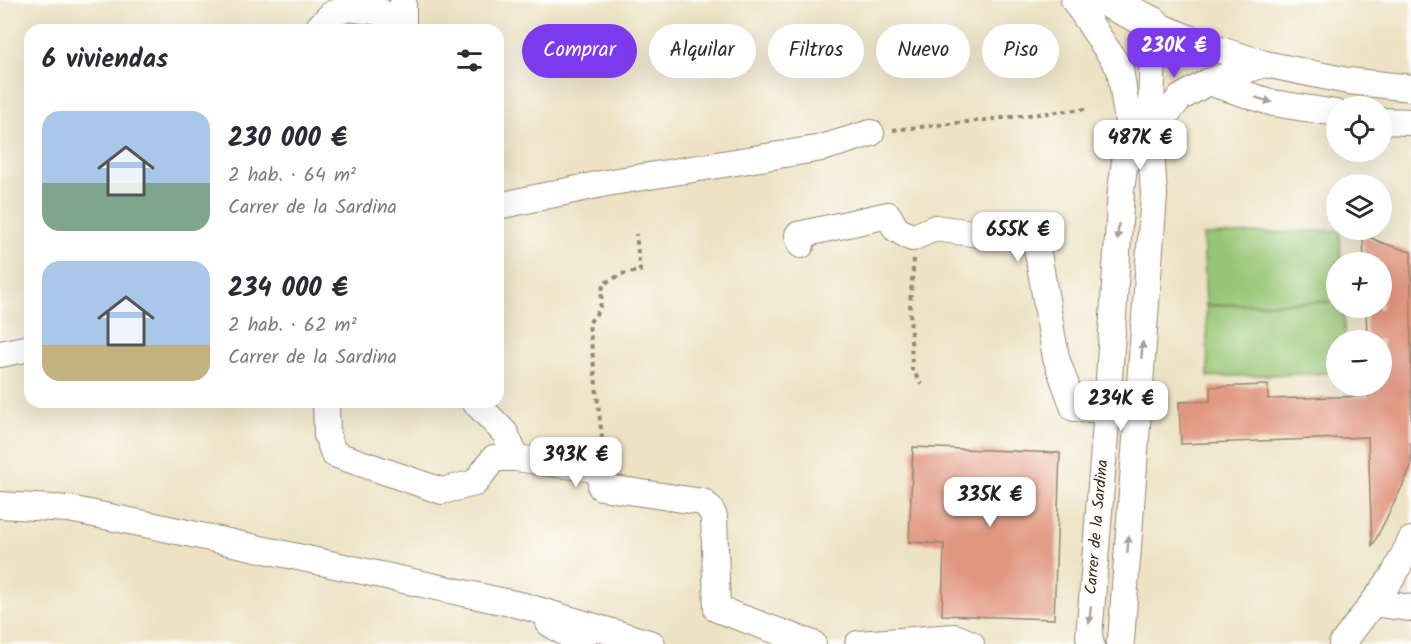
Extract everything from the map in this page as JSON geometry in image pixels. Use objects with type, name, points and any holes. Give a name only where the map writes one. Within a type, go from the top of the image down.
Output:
[{"type":"highway","points":[[1105,0],[1154,24]]},
{"type":"street","points":[[401,24],[403,0]]},
{"type":"street","name":"Carrer de la Sardina","points":[[1074,0],[1120,69],[1129,129],[1120,190],[1107,410],[1089,638],[1092,644]]},
{"type":"street","points":[[322,24],[332,14],[348,8],[381,12],[394,24]]},
{"type":"street","points":[[1154,24],[1264,64],[1348,81],[1411,88]]},
{"type":"street","name":"Carrer de la Sardina","points":[[1119,644],[1154,195],[1150,133],[1154,24]]},
{"type":"street","points":[[1150,133],[1180,98],[1208,82],[1264,64]]},
{"type":"street","points":[[1208,82],[1273,103],[1326,111]]},
{"type":"street","points":[[1392,121],[1411,122]]},
{"type":"street","points":[[504,205],[606,183],[822,148],[871,133]]},
{"type":"street","points":[[1120,190],[1154,195]]},
{"type":"street","points":[[801,245],[798,235],[888,215],[896,229],[912,238],[934,228],[979,234],[1034,230],[1056,358],[1074,408],[1137,412]]},
{"type":"street","points":[[0,354],[24,349]]},
{"type":"street","points":[[326,408],[327,435],[334,454],[442,491],[475,483],[494,458],[516,458],[602,470],[601,487],[703,502],[714,516],[717,609],[813,644]]},
{"type":"street","points":[[481,408],[505,433],[516,458]]},
{"type":"street","points":[[0,505],[69,509],[162,528],[524,606],[652,644]]},
{"type":"street","points":[[1342,644],[1394,575],[1411,540]]},
{"type":"street","points":[[1373,603],[1411,608]]},
{"type":"street","points":[[524,606],[583,644]]},
{"type":"street","points":[[858,644],[963,640]]},
{"type":"path","points":[[871,133],[1085,110]]},
{"type":"path","points":[[602,470],[604,462],[589,323],[600,309],[603,284],[622,274],[640,271],[636,234]]},
{"type":"path","points":[[912,238],[914,262],[910,303],[912,369],[921,384]]},
{"type":"green space","points":[[1326,231],[1326,240],[1340,240],[1341,252],[1326,252],[1326,301],[1206,305],[1203,235]]},
{"type":"green space","points":[[1326,302],[1326,318],[1344,318],[1344,330],[1326,330],[1326,373],[1208,377],[1206,306]]},
{"type":"building","points":[[1363,240],[1376,240],[1411,252],[1411,467],[1372,547],[1368,437],[1181,444],[1179,402],[1210,401],[1210,387],[1268,385],[1268,399],[1392,396],[1392,330],[1367,330],[1366,318],[1392,318],[1392,252],[1364,252]]},
{"type":"building","points":[[913,447],[1060,453],[1054,619],[942,615],[944,544],[909,542]]}]
